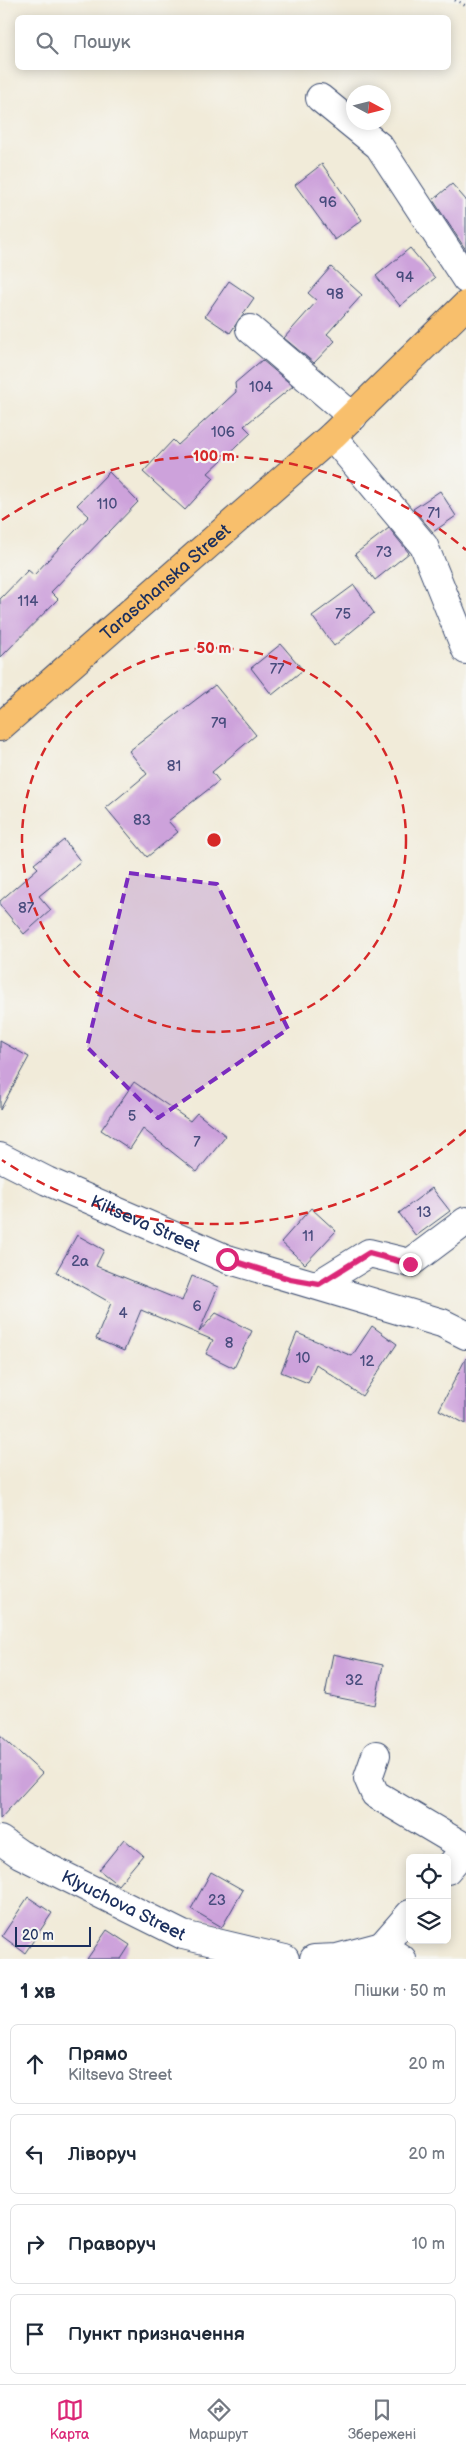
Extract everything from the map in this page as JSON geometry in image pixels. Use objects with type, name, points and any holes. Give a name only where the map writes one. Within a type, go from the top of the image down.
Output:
[{"type":"main road","name":"Taraschanska Street","points":[[0,727],[353,417],[466,305]]},
{"type":"street","points":[[320,98],[380,146],[466,278]]},
{"type":"street","points":[[250,329],[353,417]]},
{"type":"street","points":[[332,436],[424,546],[466,650]]},
{"type":"street","name":"Kiltseva Street","points":[[0,1157],[47,1181],[227,1259],[290,1279],[319,1284],[442,1323],[466,1335]]},
{"type":"street","points":[[319,1284],[369,1253],[410,1264],[466,1221]]},
{"type":"street","points":[[376,1755],[368,1778],[375,1794],[466,1848],[451,1865]]},
{"type":"street","name":"Klyuchova Street","points":[[0,1840],[20,1854],[183,1936],[285,1959]]},
{"type":"street","points":[[314,1959],[392,1953],[406,1923]]},
{"type":"path","points":[[455,0],[466,6]]},
{"type":"highlighted area","points":[[129,873],[217,884],[288,1029],[158,1118],[87,1047]]},
{"type":"building","points":[[322,164],[362,220],[335,240],[295,185]]},
{"type":"building","points":[[452,184],[466,200],[466,250],[433,200]]},
{"type":"building","points":[[410,248],[435,278],[400,306],[376,276]]},
{"type":"building","points":[[331,267],[362,295],[327,334],[335,341],[314,363],[284,338],[317,301],[308,293]]},
{"type":"building","points":[[229,281],[254,298],[230,333],[205,316]]},
{"type":"building","points":[[262,360],[293,386],[244,426],[251,433],[208,473],[214,478],[185,510],[143,472],[173,440],[178,445],[236,392],[235,383]]},
{"type":"building","points":[[109,472],[138,502],[51,592],[58,599],[0,658],[0,599],[28,570],[34,575],[89,516],[77,505]]},
{"type":"building","points":[[440,491],[456,516],[433,532],[413,509]]},
{"type":"building","points":[[389,528],[409,553],[375,580],[355,554]]},
{"type":"building","points":[[354,585],[374,613],[334,646],[312,616]]},
{"type":"building","points":[[281,644],[303,670],[272,695],[251,668]]},
{"type":"building","points":[[215,685],[256,735],[212,772],[219,781],[168,821],[178,832],[147,857],[106,808],[147,774],[129,751]]},
{"type":"building","points":[[64,840],[81,862],[39,896],[51,910],[24,934],[0,905],[0,901],[38,868],[34,864]]},
{"type":"building","points":[[0,1041],[29,1057],[0,1110]]},
{"type":"building","points":[[134,1082],[190,1121],[197,1113],[226,1136],[197,1172],[143,1129],[130,1149],[101,1130]]},
{"type":"building","points":[[432,1188],[450,1211],[416,1236],[399,1213]]},
{"type":"building","points":[[311,1208],[336,1231],[305,1264],[281,1242]]},
{"type":"building","points":[[77,1235],[104,1250],[96,1266],[182,1301],[192,1276],[218,1287],[199,1332],[216,1313],[252,1331],[234,1368],[206,1354],[213,1340],[141,1310],[124,1351],[96,1339],[111,1303],[56,1272]]},
{"type":"building","points":[[372,1326],[397,1344],[362,1396],[316,1364],[308,1383],[281,1372],[297,1333],[352,1356]]},
{"type":"building","points":[[466,1358],[466,1424],[439,1410]]},
{"type":"building","points":[[333,1654],[383,1665],[375,1705],[325,1695]]},
{"type":"building","points":[[0,1735],[42,1773],[0,1819]]},
{"type":"building","points":[[124,1839],[143,1855],[118,1885],[99,1870]]},
{"type":"building","points":[[211,1872],[243,1890],[222,1927],[191,1909]]},
{"type":"building","points":[[28,1897],[52,1913],[25,1953],[2,1936]]},
{"type":"building","points":[[107,1930],[130,1945],[121,1959],[87,1959]]},
{"type":"route","points":[[227,1259],[290,1279],[319,1284],[369,1253],[410,1264]]}]
